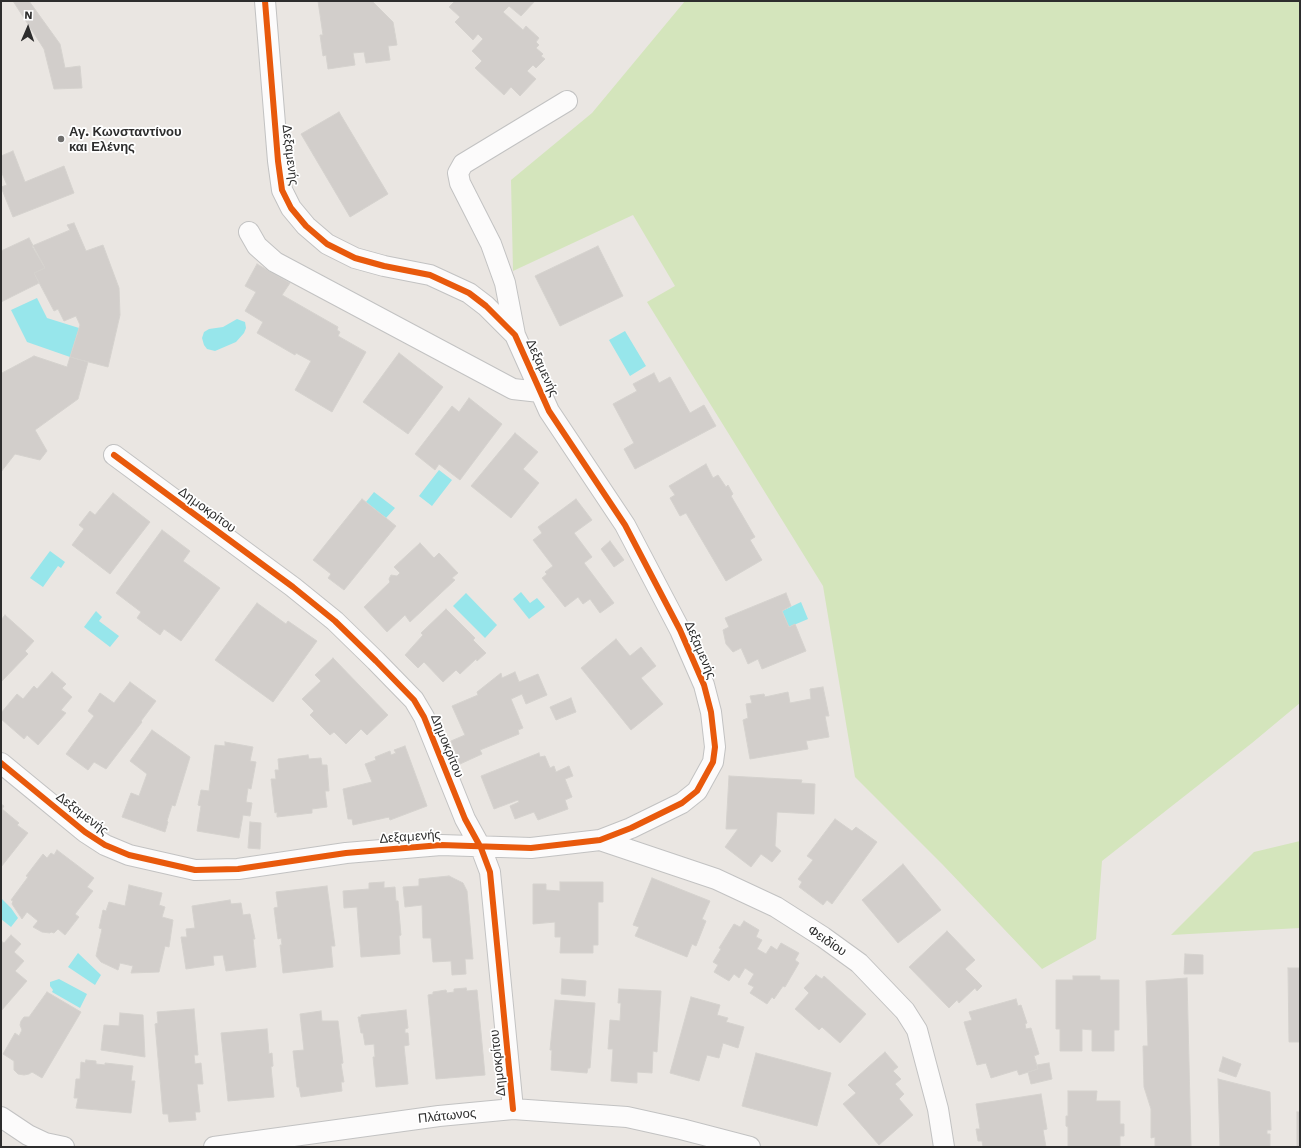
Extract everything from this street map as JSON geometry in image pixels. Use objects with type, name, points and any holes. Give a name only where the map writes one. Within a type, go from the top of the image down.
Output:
[{"type":"street","name":"Δεξαμενής","points":[[1,763],[85,832],[105,845],[129,855],[195,870],[238,869],[346,853],[433,846],[531,848],[600,840],[631,828],[682,803],[697,791],[713,762],[715,747],[711,712],[704,685],[694,661],[649,567],[625,525],[564,435],[540,392],[515,335],[486,306],[469,293],[430,275],[384,266],[355,258],[327,244],[306,226],[291,208],[282,190],[278,161],[265,1]]},
{"type":"street","points":[[515,335],[505,283],[496,257],[460,183],[458,172],[463,164],[567,101]]},
{"type":"street","points":[[249,232],[257,246],[275,262],[513,390],[540,392]]},
{"type":"street","name":"Δημοκρίτου","points":[[114,455],[293,587],[335,621],[414,700],[427,724],[464,819],[481,848],[490,872],[513,1109]]},
{"type":"street","name":"Φειδίου","points":[[600,840],[716,879],[776,907],[823,937],[859,963],[905,1011],[917,1030],[938,1109],[944,1147]]},
{"type":"street","name":"Πλάτωνος","points":[[214,1147],[439,1116],[513,1109],[627,1117],[750,1147]]},
{"type":"street","points":[[1,1116],[28,1135],[45,1143],[64,1147]]},
{"type":"green space","points":[[685,1],[1300,1],[1300,703],[1252,743],[1102,861],[1096,939],[1042,969],[943,865],[855,777],[823,586],[647,302],[675,286],[633,215],[513,271],[511,180],[592,113]]},
{"type":"green space","points":[[1300,841],[1300,928],[1171,935],[1254,852]]},
{"type":"water","points":[[37,298],[47,318],[79,328],[70,357],[27,342],[11,310]]},
{"type":"water","points":[[237,319],[245,322],[246,328],[244,333],[236,342],[215,351],[207,349],[202,338],[204,332],[209,329],[223,327]]},
{"type":"water","points":[[625,331],[646,366],[630,376],[609,340]]},
{"type":"water","points":[[439,470],[452,480],[432,506],[419,496]]},
{"type":"water","points":[[374,492],[395,508],[386,518],[366,502]]},
{"type":"water","points":[[50,551],[65,562],[61,568],[58,566],[43,587],[30,578]]},
{"type":"water","points":[[521,592],[530,603],[537,598],[545,607],[529,619],[513,599]]},
{"type":"water","points":[[466,593],[497,625],[485,638],[453,606]]},
{"type":"water","points":[[801,602],[808,619],[789,627],[782,611]]},
{"type":"water","points":[[96,611],[102,617],[99,621],[119,636],[110,647],[84,627]]},
{"type":"water","points":[[1,898],[18,918],[11,927],[1,919]]},
{"type":"water","points":[[78,953],[101,975],[95,985],[68,967]]},
{"type":"water","points":[[59,979],[87,994],[80,1008],[52,992],[53,990],[50,986],[50,982]]},
{"type":"building","points":[[13,1],[29,1],[60,44],[65,68],[80,66],[82,88],[54,89],[44,49]]},
{"type":"building","points":[[318,1],[372,1],[393,22],[397,45],[388,46],[390,60],[366,63],[364,52],[353,53],[355,65],[328,69],[326,55],[323,56],[320,35],[323,35]]},
{"type":"building","points":[[455,1],[535,1],[521,16],[509,6],[503,12],[523,30],[526,26],[539,38],[536,42],[539,45],[536,48],[543,54],[541,56],[545,59],[536,68],[533,65],[527,71],[536,79],[520,96],[511,87],[504,95],[475,68],[482,61],[472,51],[483,39],[478,34],[473,40],[455,22],[460,17],[449,7]]},
{"type":"building","points":[[339,112],[388,194],[350,217],[301,134]]},
{"type":"building","points":[[13,151],[25,182],[64,166],[74,193],[13,217],[1,187],[7,185],[1,171],[1,156]]},
{"type":"building","points":[[74,223],[86,251],[103,245],[119,288],[120,315],[108,367],[70,357],[80,325],[76,316],[64,321],[58,309],[54,311],[34,273],[45,268],[32,246],[70,230],[67,225]]},
{"type":"building","points":[[29,238],[45,268],[34,273],[39,283],[1,302],[1,251]]},
{"type":"building","points":[[598,246],[623,296],[560,326],[535,276]]},
{"type":"building","points":[[257,264],[290,283],[282,295],[338,327],[337,330],[340,332],[338,336],[366,352],[332,412],[295,390],[311,361],[296,353],[295,355],[257,333],[263,322],[245,311],[256,292],[245,286]]},
{"type":"building","points":[[399,353],[443,387],[408,434],[363,402]]},
{"type":"building","points":[[34,356],[67,367],[70,357],[88,362],[78,399],[35,430],[47,451],[40,460],[15,454],[1,472],[1,371],[2,373]]},
{"type":"building","points":[[654,373],[659,383],[670,377],[690,413],[704,405],[716,426],[635,469],[624,449],[634,443],[613,404],[637,391],[633,384]]},
{"type":"building","points":[[469,398],[502,424],[460,480],[439,464],[435,470],[415,454],[452,406],[459,412]]},
{"type":"building","points":[[515,433],[538,452],[523,469],[539,483],[511,518],[471,486]]},
{"type":"building","points":[[706,464],[713,478],[718,475],[726,487],[728,485],[733,494],[731,496],[755,537],[750,540],[762,560],[726,581],[686,513],[680,516],[670,498],[675,495],[669,486]]},
{"type":"building","points":[[113,493],[150,522],[110,574],[72,545],[84,529],[79,525],[90,511],[95,515]]},
{"type":"building","points":[[362,499],[396,526],[344,590],[328,578],[331,574],[313,560]]},
{"type":"building","points":[[576,499],[592,520],[574,533],[592,557],[584,563],[614,603],[600,613],[590,599],[583,604],[578,597],[565,607],[542,578],[547,574],[545,572],[553,566],[533,540],[542,533],[538,527]]},
{"type":"building","points":[[162,530],[190,551],[183,561],[220,588],[181,641],[164,629],[160,635],[137,618],[141,612],[116,593]]},
{"type":"building","points":[[610,541],[624,560],[614,567],[601,549]]},
{"type":"building","points":[[420,543],[434,558],[439,553],[458,573],[452,578],[455,580],[410,622],[405,615],[387,632],[364,607],[390,582],[389,579],[391,575],[397,576],[400,573],[394,567]]},
{"type":"building","points":[[786,593],[791,606],[782,611],[789,627],[795,624],[806,651],[762,669],[758,659],[748,664],[741,648],[733,652],[726,644],[723,630],[729,627],[725,618]]},
{"type":"building","points":[[257,603],[286,624],[288,621],[317,641],[273,702],[215,660]]},
{"type":"building","points":[[446,609],[475,638],[473,640],[486,653],[477,661],[476,659],[460,674],[456,670],[443,682],[424,662],[418,668],[405,655],[423,635],[421,633]]},
{"type":"building","points":[[5,615],[34,641],[25,651],[28,654],[1,682],[1,620]]},
{"type":"building","points":[[616,639],[630,656],[641,647],[656,666],[641,678],[663,704],[631,730],[581,668]]},
{"type":"building","points":[[333,658],[388,715],[367,735],[361,729],[346,744],[334,732],[330,735],[310,715],[314,711],[302,699],[321,681],[315,675]]},
{"type":"building","points":[[52,672],[66,684],[62,688],[72,697],[61,710],[66,713],[38,745],[27,735],[24,739],[1,719],[1,713],[17,694],[23,699],[34,686],[37,689]]},
{"type":"building","points":[[515,672],[519,682],[538,674],[547,695],[526,704],[522,694],[511,699],[523,728],[518,730],[519,734],[480,750],[482,754],[460,764],[451,741],[465,735],[452,706],[478,695],[477,692],[501,673],[502,678]]},
{"type":"building","points":[[130,682],[156,701],[106,769],[94,762],[88,770],[66,754],[94,716],[88,711],[100,693],[114,703]]},
{"type":"building","points":[[823,687],[829,716],[825,716],[829,737],[806,741],[808,749],[750,759],[743,720],[748,718],[746,704],[752,703],[750,696],[764,694],[765,697],[788,692],[790,703],[811,699],[810,689]]},
{"type":"building","points":[[571,698],[576,712],[556,720],[550,707]]},
{"type":"building","points":[[152,730],[190,757],[175,806],[172,805],[165,832],[122,817],[131,793],[139,796],[147,774],[130,761]]},
{"type":"building","points":[[225,742],[253,747],[250,761],[256,762],[251,789],[248,788],[246,802],[252,803],[250,816],[243,815],[239,838],[197,831],[201,806],[198,805],[201,790],[209,791],[215,745],[225,746]]},
{"type":"building","points":[[405,746],[427,806],[390,820],[389,817],[353,825],[352,819],[348,819],[343,789],[372,782],[365,764],[376,760],[375,757],[390,751],[391,755],[396,753],[394,750]]},
{"type":"building","points":[[539,753],[540,757],[545,756],[550,768],[554,766],[556,772],[569,766],[573,776],[565,779],[572,797],[565,800],[568,809],[538,820],[534,812],[515,819],[510,806],[519,802],[518,800],[494,809],[481,776]]},
{"type":"building","points":[[308,755],[309,759],[321,758],[322,765],[327,765],[329,791],[325,791],[327,807],[312,809],[312,813],[277,817],[277,812],[275,813],[271,779],[276,779],[275,770],[279,770],[278,759]]},
{"type":"building","points":[[729,776],[802,780],[801,783],[815,784],[814,814],[777,812],[775,846],[781,851],[772,862],[761,854],[751,867],[725,847],[738,829],[726,829]]},
{"type":"building","points":[[1,804],[4,806],[2,809],[19,823],[17,825],[28,833],[1,867]]},
{"type":"building","points":[[835,819],[852,831],[856,827],[877,842],[832,904],[827,900],[823,905],[799,887],[802,882],[798,879],[813,860],[807,856]]},
{"type":"building","points":[[250,822],[261,823],[260,849],[248,848]]},
{"type":"building","points":[[57,850],[94,878],[87,887],[93,891],[75,914],[79,917],[65,935],[58,929],[54,933],[50,933],[42,932],[33,927],[38,921],[27,912],[22,919],[12,904],[13,901],[11,900],[28,877],[26,876],[43,854],[47,858],[51,853],[54,855]]},
{"type":"building","points":[[903,864],[941,910],[898,943],[862,900]]},
{"type":"building","points":[[449,876],[463,883],[467,891],[473,959],[465,959],[466,974],[452,975],[451,961],[433,962],[431,938],[423,938],[422,905],[405,907],[403,887],[419,886],[419,879]]},
{"type":"building","points":[[652,878],[710,901],[702,919],[706,921],[696,946],[692,944],[687,957],[635,936],[639,927],[633,925]]},
{"type":"building","points":[[384,882],[384,888],[395,887],[396,901],[398,901],[401,935],[399,936],[400,954],[361,957],[357,907],[344,908],[343,891],[369,889],[369,883]]},
{"type":"building","points":[[560,882],[603,882],[603,902],[598,902],[598,945],[593,945],[593,953],[560,953],[561,937],[555,937],[555,922],[533,924],[533,884],[546,884],[546,890],[560,891]]},
{"type":"building","points":[[129,885],[162,893],[159,905],[165,907],[162,917],[173,920],[169,947],[165,946],[159,972],[131,973],[133,966],[120,963],[118,970],[101,962],[96,956],[102,929],[99,928],[103,910],[106,911],[109,902],[125,906]]},
{"type":"building","points":[[327,886],[335,946],[331,946],[333,967],[283,973],[280,945],[282,945],[281,938],[278,939],[274,908],[278,907],[276,892]]},
{"type":"building","points":[[230,900],[231,904],[241,903],[243,915],[250,914],[255,939],[253,939],[256,967],[226,971],[223,955],[213,956],[214,965],[186,969],[181,937],[187,937],[186,929],[195,928],[192,906]]},
{"type":"building","points":[[744,921],[759,930],[756,937],[762,940],[757,949],[766,954],[771,946],[777,950],[781,943],[799,953],[795,960],[799,963],[785,987],[783,986],[774,999],[772,997],[767,1004],[750,993],[754,987],[748,984],[754,974],[745,968],[739,978],[734,974],[729,981],[714,972],[718,965],[713,962],[721,949],[719,948],[734,924],[740,927]]},
{"type":"building","points":[[947,931],[975,960],[965,969],[982,986],[977,991],[975,988],[959,1003],[957,1000],[949,1008],[909,967]]},
{"type":"building","points":[[11,935],[21,944],[14,952],[24,961],[15,971],[27,981],[1,1011],[1,941],[4,943]]},
{"type":"building","points":[[1185,954],[1203,955],[1203,974],[1184,974]]},
{"type":"building","points":[[1288,968],[1300,968],[1300,1042],[1289,1042]]},
{"type":"building","points":[[816,975],[822,979],[824,976],[866,1014],[840,1043],[822,1027],[819,1030],[795,1009],[809,993],[804,988]]},
{"type":"building","points":[[1073,976],[1100,976],[1100,980],[1119,980],[1119,1030],[1114,1030],[1114,1051],[1092,1051],[1092,1030],[1082,1029],[1082,1051],[1060,1051],[1060,1029],[1056,1029],[1056,980],[1073,980]]},
{"type":"building","points":[[1187,978],[1191,1147],[1155,1147],[1155,1137],[1151,1138],[1151,1109],[1144,1087],[1143,1046],[1148,1046],[1146,981]]},
{"type":"building","points":[[562,979],[586,981],[585,996],[561,994]]},
{"type":"building","points":[[466,988],[467,991],[477,990],[485,1075],[436,1079],[428,995],[433,994],[433,992],[446,990],[447,993],[454,992],[454,989]]},
{"type":"building","points":[[619,989],[661,991],[657,1052],[653,1051],[652,1073],[637,1072],[637,1083],[611,1081],[613,1049],[608,1049],[610,1020],[620,1021],[621,1003],[618,1003]]},
{"type":"building","points":[[47,992],[81,1012],[42,1078],[32,1072],[24,1075],[18,1074],[14,1070],[14,1061],[3,1054],[15,1033],[19,1036],[22,1030],[20,1025],[21,1021],[24,1017],[29,1017]]},
{"type":"building","points":[[691,997],[720,1005],[717,1015],[728,1018],[726,1022],[744,1027],[738,1048],[723,1043],[719,1058],[707,1055],[699,1081],[670,1073]]},
{"type":"building","points":[[1016,999],[1018,1006],[1021,1005],[1027,1023],[1025,1024],[1026,1029],[1031,1028],[1039,1054],[1034,1056],[1038,1069],[1019,1075],[1017,1070],[991,1078],[986,1063],[977,1065],[964,1022],[972,1020],[969,1012]]},
{"type":"building","points":[[555,1000],[595,1003],[590,1068],[588,1068],[587,1073],[551,1070],[552,1050],[550,1050]]},
{"type":"building","points":[[194,1009],[198,1055],[194,1055],[195,1064],[201,1063],[203,1084],[197,1084],[200,1112],[195,1112],[196,1120],[169,1122],[168,1114],[163,1114],[155,1024],[158,1023],[157,1012]]},
{"type":"building","points":[[406,1010],[408,1028],[405,1029],[405,1033],[408,1033],[409,1045],[404,1046],[408,1084],[376,1087],[373,1057],[375,1057],[374,1044],[365,1045],[358,1017],[361,1017],[361,1015]]},
{"type":"building","points":[[321,1011],[322,1021],[338,1021],[343,1063],[341,1064],[344,1082],[341,1082],[342,1091],[301,1097],[299,1087],[297,1087],[293,1051],[304,1050],[300,1014]]},
{"type":"building","points":[[120,1013],[143,1015],[145,1057],[101,1050],[104,1025],[119,1026]]},
{"type":"building","points":[[267,1029],[269,1054],[272,1053],[273,1066],[271,1067],[274,1097],[228,1101],[221,1033]]},
{"type":"building","points":[[885,1052],[898,1067],[893,1071],[901,1079],[895,1084],[904,1094],[899,1099],[913,1115],[879,1145],[843,1104],[856,1093],[848,1085]]},
{"type":"building","points":[[756,1053],[831,1073],[817,1126],[742,1106]]},
{"type":"building","points":[[1223,1057],[1241,1064],[1236,1077],[1219,1071]]},
{"type":"building","points":[[86,1060],[96,1061],[96,1064],[105,1065],[105,1063],[133,1066],[131,1081],[135,1081],[131,1113],[76,1108],[78,1098],[74,1098],[76,1079],[80,1079],[81,1062],[85,1063]]},
{"type":"building","points":[[1049,1063],[1052,1079],[1031,1084],[1028,1072],[1038,1069],[1037,1065]]},
{"type":"building","points":[[1218,1079],[1270,1092],[1271,1130],[1267,1130],[1267,1134],[1270,1134],[1270,1147],[1220,1147]]},
{"type":"building","points":[[1068,1091],[1097,1091],[1096,1101],[1120,1101],[1120,1124],[1124,1124],[1124,1136],[1120,1136],[1120,1147],[1068,1147],[1068,1127],[1066,1126],[1066,1116],[1068,1116]]},
{"type":"building","points":[[1041,1094],[1047,1129],[1043,1130],[1046,1147],[983,1147],[982,1141],[978,1141],[976,1129],[980,1129],[976,1104]]},
{"type":"building","points":[[1297,1112],[1300,1112],[1300,1147],[1297,1147]]},
{"type":"cycle path","points":[[1,763],[85,832],[105,845],[129,855],[195,870],[238,869],[346,853],[441,845],[531,848],[600,840],[631,828],[682,803],[697,791],[713,762],[715,747],[711,712],[704,685],[680,630],[625,525],[549,411],[515,335],[486,306],[469,293],[430,275],[384,266],[355,258],[327,244],[306,226],[291,208],[282,190],[278,161],[265,1]]},
{"type":"cycle path","points":[[114,455],[293,587],[335,621],[414,700],[424,717],[465,819],[481,848],[490,872],[513,1109]]},
{"type":"place","name":"Αγ. Κωνσταντίνου και Ελένης","points":[[61,139]]}]
